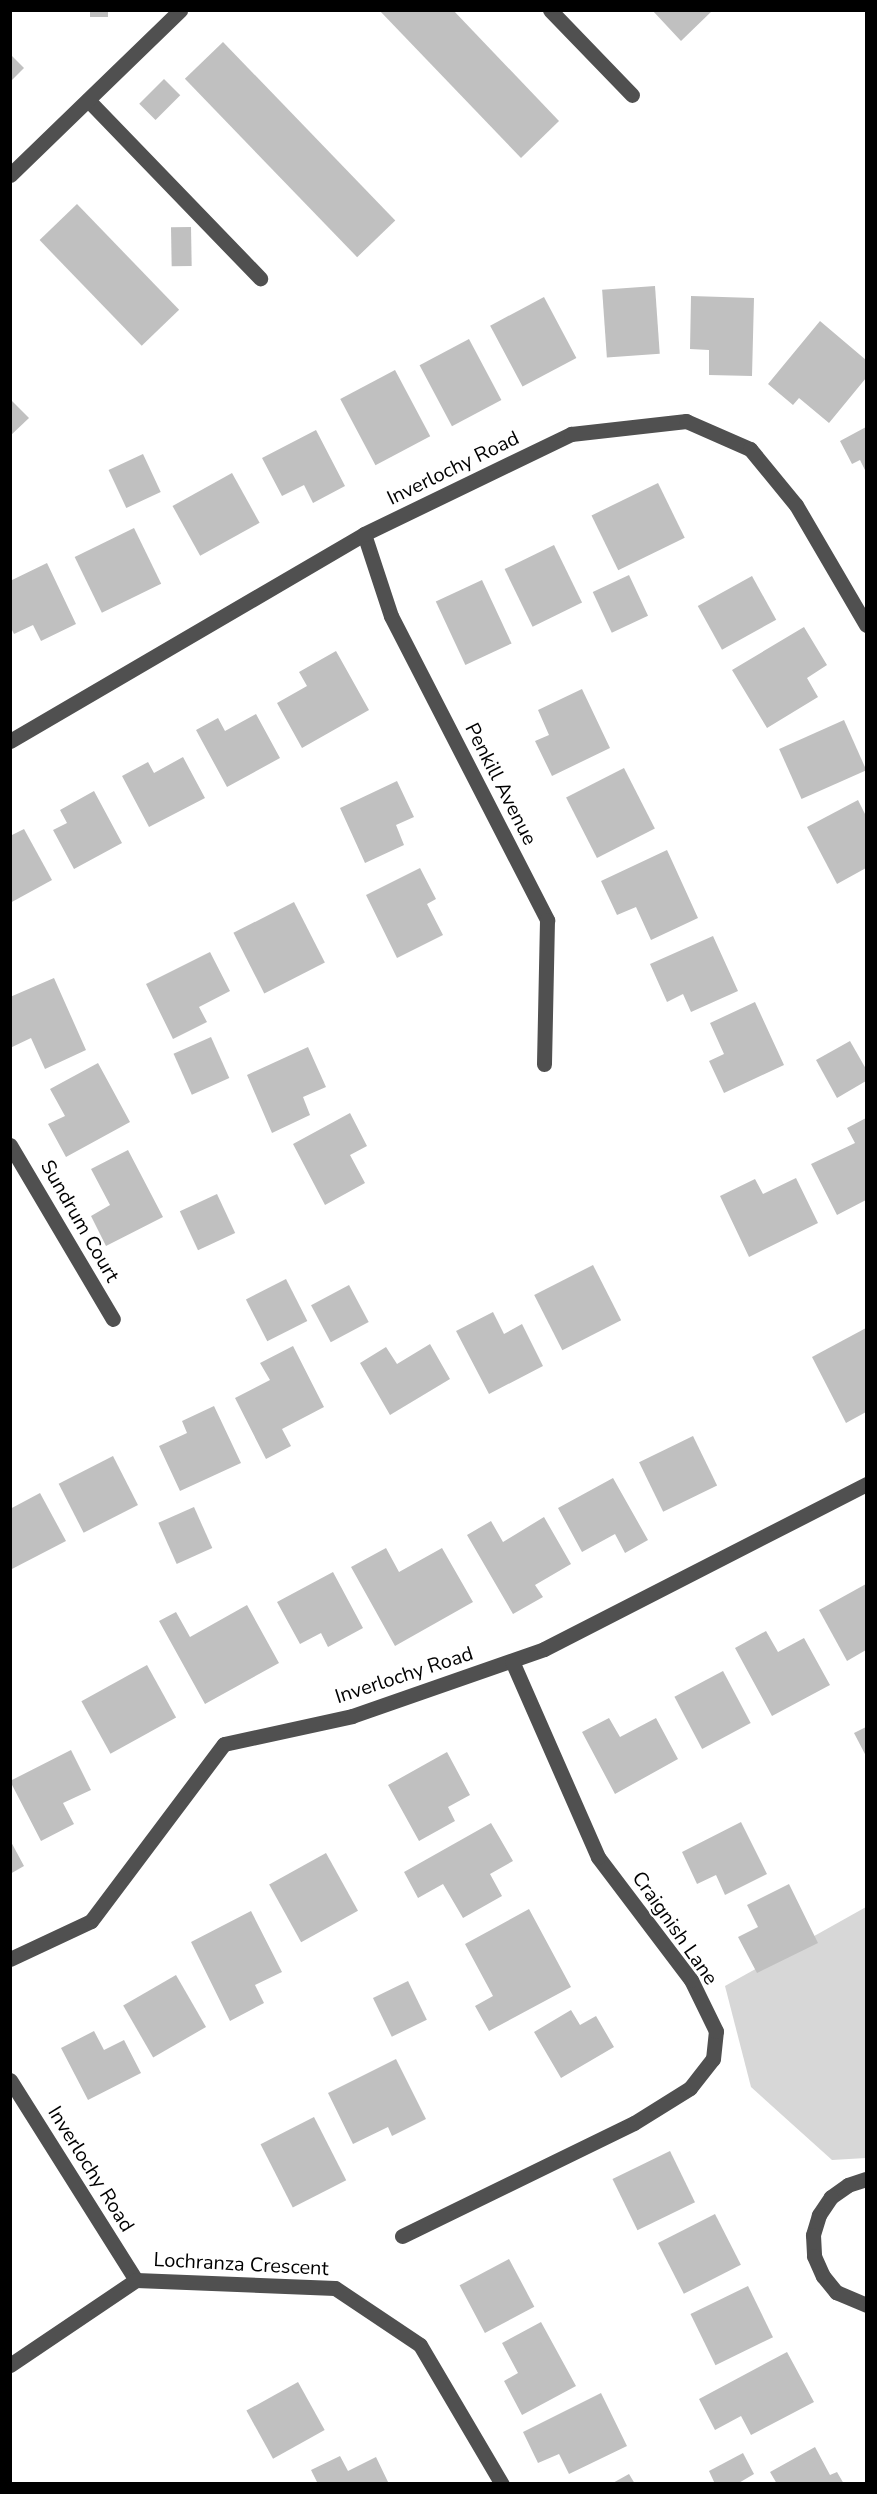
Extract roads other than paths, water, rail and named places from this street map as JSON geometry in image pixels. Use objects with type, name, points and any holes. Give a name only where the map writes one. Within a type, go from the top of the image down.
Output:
[{"type":"street","points":[[10,175],[180,10]]},
{"type":"street","points":[[550,10],[632,95]]},
{"type":"street","points":[[88,100],[260,278]]},
{"type":"street","name":"Inverlochy Road","points":[[10,741],[364,534],[571,434],[686,421],[750,448],[796,505],[867,626]]},
{"type":"street","name":"Penkill Avenue","points":[[364,534],[391,616],[548,920],[544,1064]]},
{"type":"street","name":"Sundrum Court","points":[[10,1144],[113,1319]]},
{"type":"street","name":"Inverlochy Road","points":[[10,1959],[91,1921],[224,1744],[352,1716],[544,1649],[867,1484]]},
{"type":"street","name":"Craignish Lane","points":[[402,2236],[634,2123],[690,2088],[713,2059],[716,2031],[691,1980],[598,1857],[512,1661]]},
{"type":"street","name":"Inverlochy Road","points":[[10,2080],[136,2280]]},
{"type":"street","points":[[867,2179],[848,2185],[831,2197],[819,2215],[813,2235],[814,2256],[823,2276],[836,2292],[867,2305]]},
{"type":"street","points":[[10,2365],[136,2280]]},
{"type":"street","name":"Lochranza Crescent","points":[[136,2280],[335,2288],[420,2345],[502,2484]]}]
